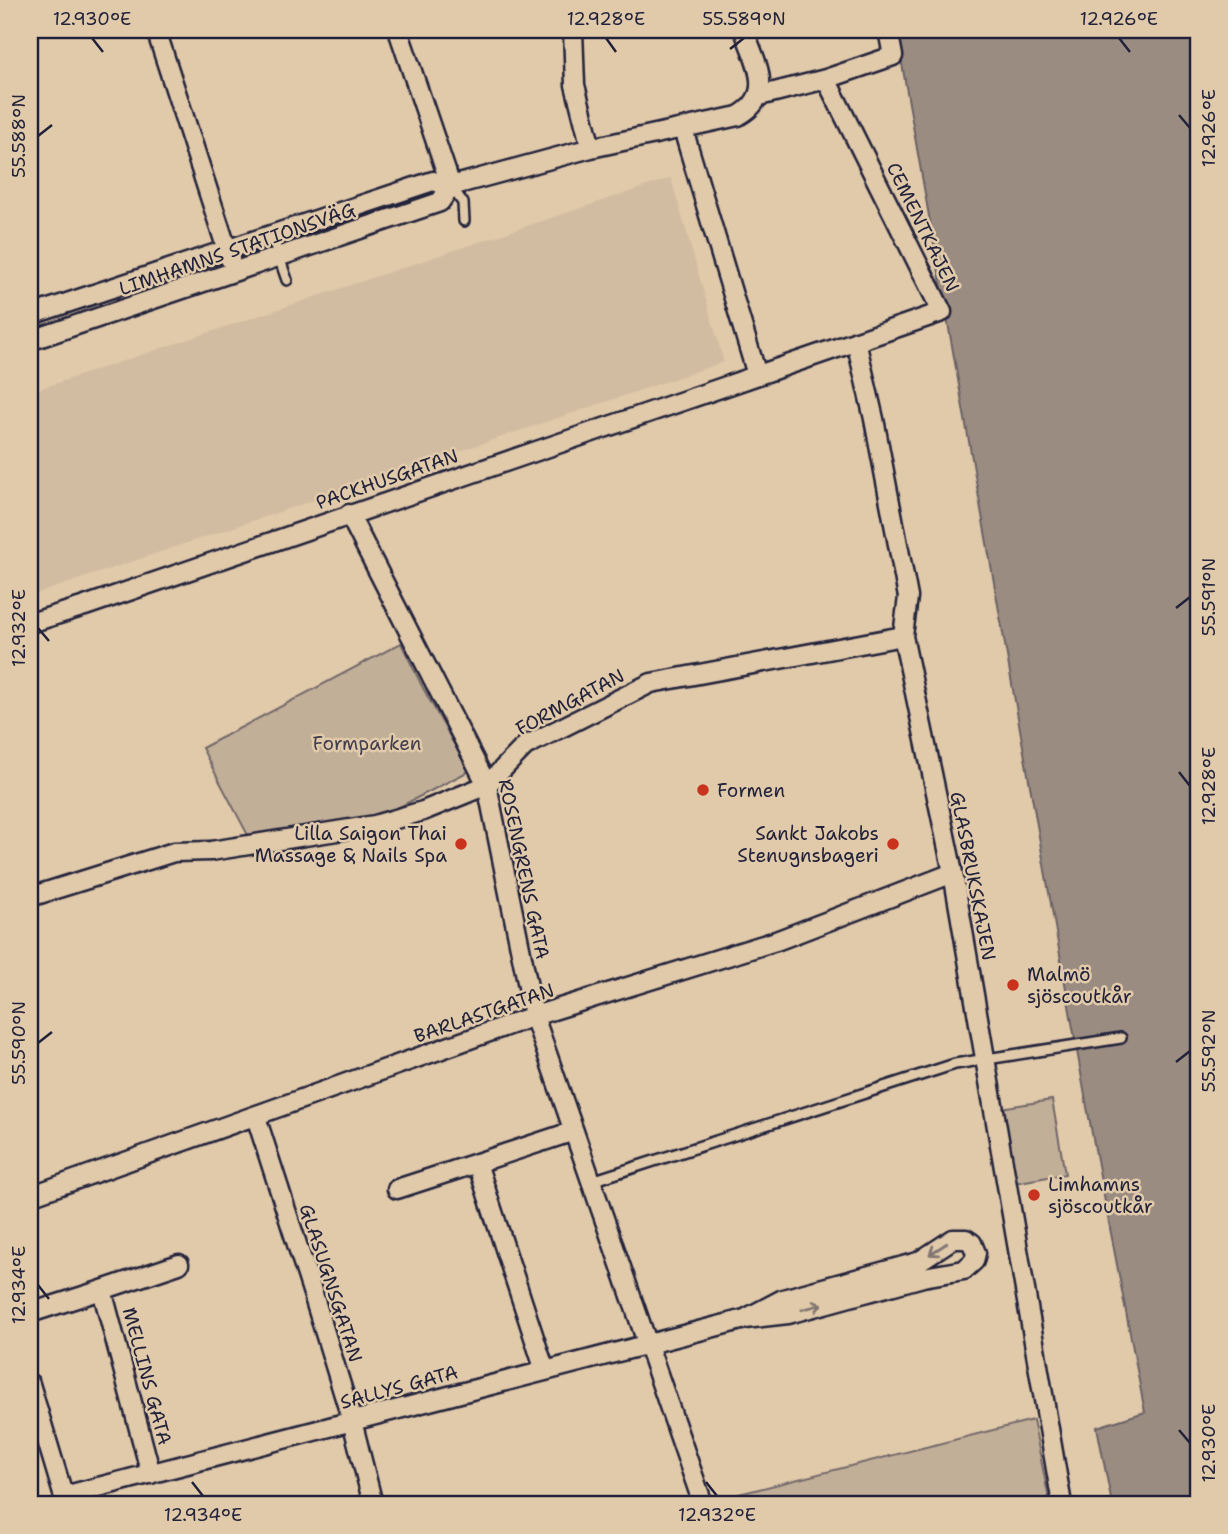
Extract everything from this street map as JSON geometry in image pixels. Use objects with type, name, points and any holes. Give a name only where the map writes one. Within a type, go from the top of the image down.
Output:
[{"type":"street","points":[[156,30],[235,272]]},
{"type":"street","points":[[398,30],[450,186]]},
{"type":"street","points":[[573,30],[575,85],[591,148]]},
{"type":"street","points":[[744,30],[760,75],[759,96],[826,79],[893,56],[888,30]]},
{"type":"street","name":"CEMENTKAJEN","points":[[826,79],[942,312],[856,341]]},
{"type":"street","name":"LIMHAMNS STATIONSVÄG","points":[[30,318],[34,314],[433,181],[450,186],[591,148],[738,116],[748,110],[759,96]]},
{"type":"street","points":[[683,129],[757,375]]},
{"type":"street","name":"LIMHAMNS STATIONSVÄG","points":[[30,334],[38,338],[440,202],[450,186]]},
{"type":"street","name":"PACKHUSGATAN","points":[[30,623],[85,607],[856,341]]},
{"type":"street","name":"GLASBRUKSKAJEN","points":[[856,341],[874,419],[908,597],[903,636],[953,873],[1062,1504]]},
{"type":"street","name":"ROSENGRENS GATA","points":[[349,514],[487,785],[534,1016],[703,1504]]},
{"type":"street","name":"FORMGATAN","points":[[30,897],[174,852],[211,852],[375,825],[423,811],[487,785],[525,746],[651,682],[903,636]]},
{"type":"street","name":"BARLASTGATAN","points":[[30,1196],[534,1016],[776,941],[953,873]]},
{"type":"street","name":"GLASUGNSGATAN","points":[[256,1116],[352,1421],[373,1504]]},
{"type":"street","points":[[397,1189],[575,1131]]},
{"type":"street","points":[[477,1163],[545,1371]]},
{"type":"street","name":"SALLYS GATA","points":[[65,1500],[151,1474],[745,1319],[788,1314],[923,1277],[964,1270],[974,1261],[976,1253],[972,1243],[966,1239],[953,1239],[918,1262],[783,1299],[745,1319]]},
{"type":"street","name":"MELLINS GATA","points":[[30,1313],[179,1264]]},
{"type":"street","name":"MELLINS GATA","points":[[102,1290],[151,1474]]},
{"type":"street","points":[[30,1384],[65,1500]]},
{"type":"lane","points":[[450,186],[463,203],[464,221]]},
{"type":"lane","points":[[271,234],[287,281]]},
{"type":"lane","points":[[592,1181],[941,1068],[1121,1038]]},
{"type":"shaded area","points":[[896,30],[1198,30],[1198,1504],[1112,1504],[1097,1427],[1145,1412],[1087,1107]]},
{"type":"shaded area","points":[[671,178],[724,362],[30,596],[30,392]]},
{"type":"green space","name":"Formparken","points":[[401,643],[469,771],[380,817],[251,841],[202,748]]},
{"type":"green space","points":[[1052,1100],[1065,1174],[1014,1183],[1000,1108]]},
{"type":"green space","points":[[1033,1420],[1050,1504],[720,1504],[719,1499]]},
{"type":"place","name":"Formen","points":[[703,790]]},
{"type":"place","name":"Lilla Saigon Thai Massage & Nails Spa","points":[[461,844]]},
{"type":"place","name":"Sankt Jakobs Stenugnsbageri","points":[[893,844]]},
{"type":"place","name":"Malmö sjöscoutkår","points":[[1013,985]]},
{"type":"place","name":"Limhamns sjöscoutkår","points":[[1034,1195]]}]
